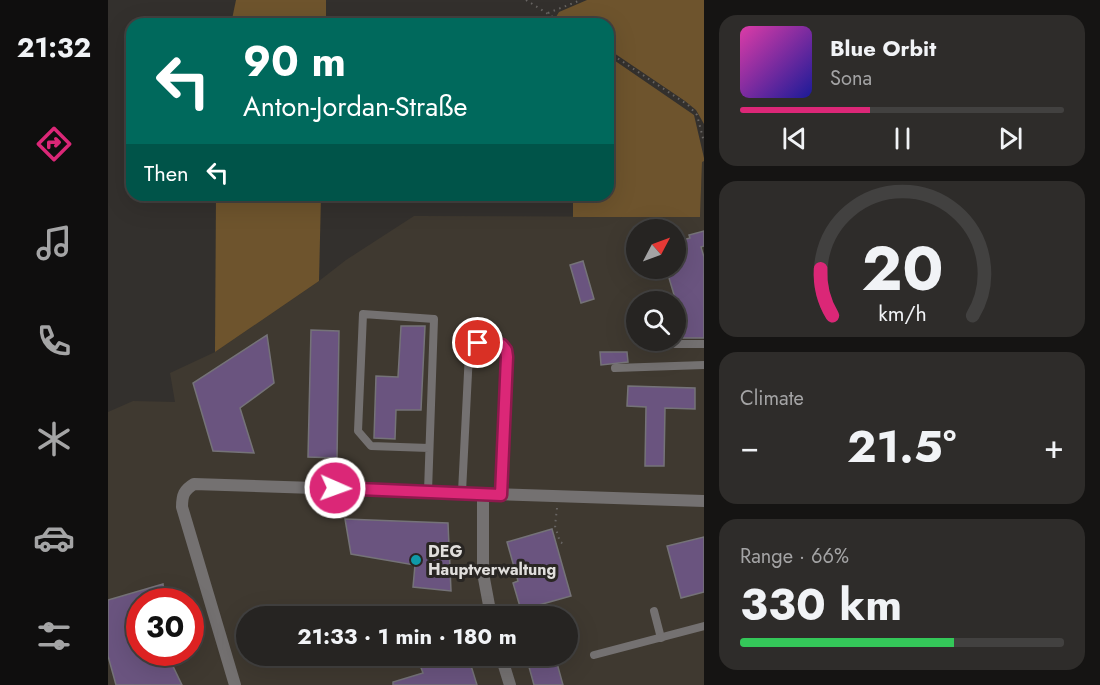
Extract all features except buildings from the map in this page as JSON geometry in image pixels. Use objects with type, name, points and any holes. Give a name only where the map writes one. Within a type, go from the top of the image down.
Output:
[{"type":"street","points":[[235,685],[182,507],[185,489],[194,484],[704,501]]},
{"type":"street","points":[[483,493],[483,573],[489,606]]},
{"type":"street","points":[[504,666],[510,685]]},
{"type":"lane","points":[[428,491],[434,320],[363,314],[358,431],[371,446],[429,448]]},
{"type":"lane","points":[[462,492],[469,353],[478,343],[494,343],[502,345],[507,357],[501,495]]},
{"type":"lane","points":[[686,344],[704,344]]},
{"type":"lane","points":[[615,368],[704,365]]},
{"type":"lane","points":[[654,611],[661,638]]},
{"type":"lane","points":[[594,655],[704,626]]},
{"type":"path","points":[[526,0],[554,18]]},
{"type":"path","points":[[548,14],[581,0]]},
{"type":"path","points":[[614,56],[688,105],[697,115],[704,142]]},
{"type":"path","points":[[558,496],[555,526],[560,542],[566,545]]},
{"type":"shaded area","points":[[236,0],[326,0],[326,18],[232,18]]},
{"type":"shaded area","points":[[587,0],[704,0],[704,124],[696,110],[685,101],[614,53],[614,18],[558,18],[556,17],[559,12]]},
{"type":"shaded area","points":[[614,60],[694,115],[704,158],[700,217],[573,217],[573,201],[614,201]]},
{"type":"shaded area","points":[[702,161],[704,161],[704,685],[108,685],[108,412],[133,401],[175,402],[170,373],[215,352],[346,260],[414,216],[700,217]]},
{"type":"shaded area","points":[[216,201],[321,201],[319,281],[215,352]]},
{"type":"place","name":"DEG Hauptverwaltung","points":[[416,560]]},
{"type":"route","points":[[335,488],[501,495],[506,350],[502,345],[478,343]]}]
